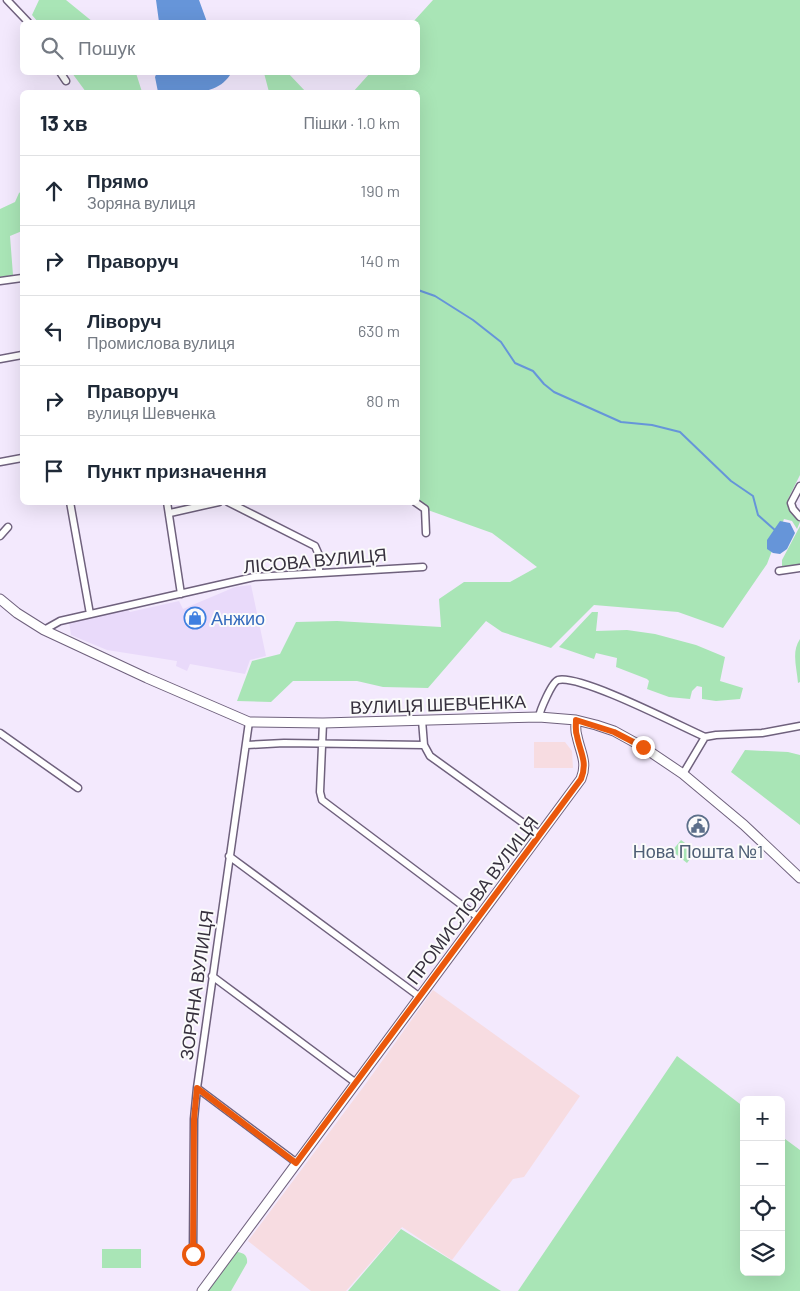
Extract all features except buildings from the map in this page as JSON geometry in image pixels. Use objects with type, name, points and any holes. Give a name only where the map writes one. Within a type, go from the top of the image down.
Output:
[{"type":"street","points":[[7,0],[27,20]]},
{"type":"street","points":[[62,75],[66,82]]},
{"type":"street","points":[[0,281],[20,278]]},
{"type":"street","points":[[0,359],[20,354]]},
{"type":"street","points":[[0,462],[20,458]]},
{"type":"street","points":[[800,486],[791,503],[793,510],[800,517]]},
{"type":"street","points":[[71,505],[90,614]]},
{"type":"street","points":[[168,505],[181,594]]},
{"type":"street","points":[[170,513],[206,505]]},
{"type":"street","points":[[234,505],[315,546],[319,554],[319,572]]},
{"type":"street","points":[[420,505],[425,508],[426,533]]},
{"type":"street","points":[[0,536],[8,528]]},
{"type":"street","name":"ЛІСОВА ВУЛИЦЯ","points":[[44,630],[60,621],[254,577],[423,567]]},
{"type":"street","points":[[779,571],[800,568]]},
{"type":"street","name":"ВУЛИЦЯ ШЕВЧЕНКА","points":[[0,600],[44,630],[158,683],[249,722],[323,723],[539,717],[576,720],[596,725],[630,739],[683,774],[744,825],[800,878]]},
{"type":"street","points":[[539,717],[554,683],[560,680],[590,685],[705,737],[716,734],[762,733],[800,726]]},
{"type":"street","points":[[422,720],[424,745],[430,756],[540,835]]},
{"type":"street","name":"ПРОМИСЛОВА ВУЛИЦЯ","points":[[202,1291],[581,779],[584,773],[584,756],[576,733],[576,720]]},
{"type":"street","name":"ЗОРЯНА ВУЛИЦЯ","points":[[193,1254],[194,1119],[197,1088],[249,722]]},
{"type":"street","points":[[323,723],[320,792],[322,800],[479,918]]},
{"type":"street","points":[[0,733],[78,788]]},
{"type":"street","points":[[683,774],[705,737]]},
{"type":"street","points":[[247,745],[284,743],[424,745]]},
{"type":"street","points":[[229,856],[420,997]]},
{"type":"street","points":[[212,976],[356,1083]]},
{"type":"street","points":[[197,1088],[296,1163]]},
{"type":"shaded area","points":[[251,585],[266,656],[250,660],[245,674],[190,664],[187,671],[176,666],[177,661],[107,650],[71,635],[69,621],[127,608],[130,612],[179,601],[183,609],[235,587]]},
{"type":"shaded area","points":[[534,742],[565,742],[572,751],[573,768],[534,768]]},
{"type":"shaded area","points":[[433,990],[580,1096],[524,1177],[513,1179],[452,1260],[402,1227],[346,1291],[311,1291],[248,1241]]},
{"type":"green space","points":[[39,0],[66,0],[91,20],[36,20],[32,15]]},
{"type":"green space","points":[[433,0],[800,0],[800,475],[787,505],[800,522],[797,529],[792,521],[784,519],[767,564],[723,628],[678,612],[594,605],[551,648],[502,632],[486,621],[428,688],[383,687],[357,681],[293,681],[271,702],[237,701],[252,661],[280,654],[296,622],[337,621],[441,627],[439,599],[464,582],[510,582],[537,567],[492,533],[425,509],[420,504],[420,90],[355,90],[368,75],[420,75],[420,20],[415,20]]},
{"type":"green space","points":[[73,75],[137,75],[141,90],[85,90]]},
{"type":"green space","points":[[265,75],[290,75],[304,90],[268,90]]},
{"type":"green space","points":[[19,193],[20,232],[10,236],[13,275],[0,277],[0,209],[15,202]]},
{"type":"green space","points":[[800,526],[800,566],[782,569],[782,560]]},
{"type":"green space","points":[[592,612],[598,612],[596,631],[627,630],[655,634],[696,645],[725,657],[720,681],[743,688],[740,699],[716,701],[702,699],[702,687],[697,686],[692,691],[690,699],[669,697],[647,689],[649,681],[647,679],[616,667],[617,658],[596,653],[594,659],[559,647]]},
{"type":"green space","points":[[800,639],[800,682],[798,683],[795,655]]},
{"type":"green space","points":[[745,750],[788,752],[800,755],[800,825],[731,772]]},
{"type":"green space","points":[[681,840],[696,851],[687,863],[672,851]]},
{"type":"green space","points":[[677,1056],[740,1104],[740,1276],[785,1276],[785,1139],[800,1150],[800,1291],[518,1291]]},
{"type":"green space","points":[[401,1229],[501,1291],[348,1291]]},
{"type":"green space","points":[[102,1249],[141,1249],[141,1268],[102,1268]]},
{"type":"green space","points":[[235,1252],[244,1254],[247,1258],[247,1263],[231,1291],[206,1291]]},
{"type":"water","points":[[156,0],[199,0],[206,20],[159,20]]},
{"type":"water","points":[[156,75],[230,75],[224,82],[207,90],[158,90]]},
{"type":"water","points":[[780,521],[790,523],[795,533],[787,549],[780,554],[773,553],[767,549],[767,540]]},
{"type":"waterway","points":[[420,291],[435,296],[473,320],[501,342],[515,363],[533,371],[554,392],[621,422],[652,425],[680,432],[731,481],[753,496],[758,515],[776,531]]},
{"type":"place","name":"Анжио","points":[[195,618]]},
{"type":"place","name":"Нова Пошта №1","points":[[698,826]]},
{"type":"route","points":[[193,1254],[194,1119],[197,1088],[296,1163],[581,779],[585,765],[582,748],[576,733],[576,720],[614,732],[643,747]]}]
